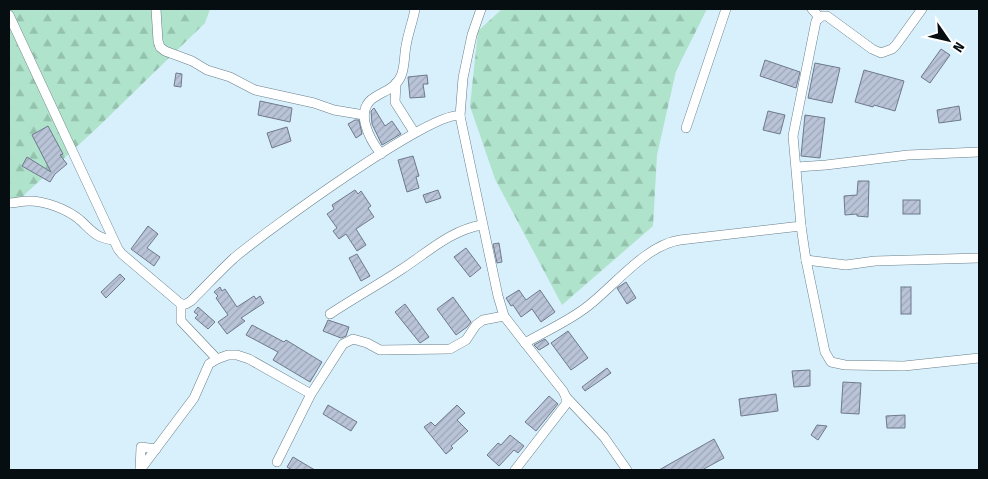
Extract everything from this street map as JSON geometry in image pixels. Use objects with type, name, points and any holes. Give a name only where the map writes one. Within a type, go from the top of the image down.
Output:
[{"type":"street","points":[[156,9],[158,40],[160,47],[166,51],[207,70],[230,77],[255,90],[364,116]]},
{"type":"street","points":[[381,154],[372,142],[365,122],[366,107],[373,98],[391,88],[401,77],[415,9]]},
{"type":"street","points":[[481,9],[472,35],[463,78],[460,116],[482,225],[504,316],[566,397],[604,437],[627,470]]},
{"type":"street","points":[[686,128],[726,9]]},
{"type":"street","points":[[812,9],[819,17]]},
{"type":"street","points":[[819,17],[827,16],[872,50],[881,53],[892,49],[896,45],[922,9]]},
{"type":"street","points":[[9,15],[113,240],[122,254],[181,304],[191,301],[235,258],[339,180],[414,132],[450,116],[460,116]]},
{"type":"street","points":[[819,17],[814,26],[793,136],[806,260],[825,352],[831,362],[845,366],[904,366],[979,358]]},
{"type":"street","points":[[396,83],[395,102],[414,132]]},
{"type":"street","points":[[797,167],[908,155],[979,152]]},
{"type":"street","points":[[9,203],[29,201],[54,206],[79,220],[89,231],[103,238],[113,240]]},
{"type":"street","points":[[330,314],[462,230],[482,225]]},
{"type":"street","points":[[525,343],[587,307],[645,256],[664,244],[680,240],[802,226]]},
{"type":"street","points":[[806,260],[846,265],[874,261],[979,258]]},
{"type":"street","points":[[181,304],[181,321],[217,359]]},
{"type":"street","points":[[278,462],[311,394],[343,344],[353,339],[367,343],[380,350],[450,349],[466,340],[476,325],[483,320],[504,316]]},
{"type":"street","points":[[140,470],[194,398],[209,364],[217,359],[228,355],[237,355],[248,359],[311,394]]},
{"type":"street","points":[[515,470],[566,404],[566,397]]},
{"type":"green space","points":[[9,9],[210,9],[205,23],[98,127],[9,209]]},
{"type":"green space","points":[[502,9],[707,9],[676,71],[657,155],[653,226],[562,305],[495,179],[470,106],[478,31]]},
{"type":"building","points":[[941,49],[950,55],[930,83],[921,77]]},
{"type":"building","points":[[765,60],[800,72],[796,88],[760,76]]},
{"type":"building","points":[[815,63],[840,68],[832,103],[808,98]]},
{"type":"building","points":[[864,70],[904,81],[895,111],[855,102]]},
{"type":"building","points":[[176,73],[182,74],[181,87],[174,86]]},
{"type":"building","points":[[427,75],[428,84],[423,84],[425,97],[410,98],[408,77]]},
{"type":"building","points":[[260,101],[292,108],[290,122],[258,115]]},
{"type":"building","points":[[959,106],[961,120],[939,123],[937,110]]},
{"type":"building","points":[[374,108],[385,126],[392,121],[401,134],[382,145],[372,124],[371,111]]},
{"type":"building","points":[[768,111],[785,115],[780,134],[763,130]]},
{"type":"building","points":[[805,115],[825,118],[820,158],[801,156]]},
{"type":"building","points":[[359,120],[362,134],[356,138],[348,124]]},
{"type":"building","points":[[48,126],[63,154],[60,155],[67,164],[55,174],[50,182],[22,166],[27,157],[51,172],[32,135]]},
{"type":"building","points":[[287,127],[291,141],[272,148],[267,133]]},
{"type":"building","points":[[413,156],[419,176],[416,177],[419,188],[407,192],[398,160]]},
{"type":"building","points":[[858,181],[869,181],[868,217],[857,216],[857,214],[845,215],[844,196],[857,195]]},
{"type":"building","points":[[355,190],[358,194],[361,191],[371,206],[368,208],[374,217],[356,229],[366,245],[357,251],[346,234],[339,239],[333,231],[337,228],[327,214],[334,209],[332,205]]},
{"type":"building","points":[[438,190],[441,198],[426,203],[423,195]]},
{"type":"building","points":[[903,200],[920,200],[920,214],[903,214]]},
{"type":"building","points":[[148,226],[158,234],[147,248],[160,257],[154,266],[131,249]]},
{"type":"building","points":[[499,243],[502,262],[497,263],[493,244]]},
{"type":"building","points":[[466,248],[481,268],[470,277],[454,257]]},
{"type":"building","points":[[357,254],[370,276],[361,281],[349,258]]},
{"type":"building","points":[[120,274],[125,279],[106,298],[101,292]]},
{"type":"building","points":[[626,282],[636,298],[627,304],[617,288]]},
{"type":"building","points":[[220,287],[222,291],[225,289],[237,307],[254,296],[256,299],[260,296],[264,303],[241,318],[245,321],[227,334],[218,322],[228,315],[214,292]]},
{"type":"building","points":[[901,287],[911,287],[911,314],[901,314]]},
{"type":"building","points":[[519,290],[526,300],[540,290],[555,312],[541,322],[532,309],[521,317],[506,298]]},
{"type":"building","points":[[453,297],[471,322],[456,335],[437,309]]},
{"type":"building","points":[[405,304],[429,337],[420,343],[395,312]]},
{"type":"building","points":[[198,307],[215,322],[208,329],[195,318],[198,315],[194,312]]},
{"type":"building","points":[[328,320],[349,327],[346,336],[341,338],[323,331]]},
{"type":"building","points":[[252,325],[284,342],[286,340],[322,362],[310,382],[273,360],[278,352],[246,335]]},
{"type":"building","points":[[568,331],[588,358],[571,370],[551,343]]},
{"type":"building","points":[[545,339],[549,344],[539,350],[534,345]]},
{"type":"building","points":[[607,368],[611,373],[585,391],[582,387]]},
{"type":"building","points":[[810,370],[810,386],[794,387],[792,371]]},
{"type":"building","points":[[843,382],[861,383],[859,414],[841,413]]},
{"type":"building","points":[[776,394],[778,411],[741,416],[739,399]]},
{"type":"building","points":[[549,396],[558,404],[536,431],[525,422]]},
{"type":"building","points":[[328,405],[357,422],[351,431],[323,414]]},
{"type":"building","points":[[457,405],[465,413],[457,420],[468,431],[451,446],[453,448],[446,454],[424,427],[431,422],[435,426]]},
{"type":"building","points":[[905,415],[905,428],[887,428],[886,416]]},
{"type":"building","points":[[817,425],[827,426],[818,440],[811,435]]},
{"type":"building","points":[[510,435],[524,446],[518,453],[514,450],[499,466],[487,455],[498,443],[501,445]]},
{"type":"building","points":[[714,439],[724,458],[702,470],[659,470]]},
{"type":"building","points":[[293,457],[315,470],[292,470],[287,467]]}]
